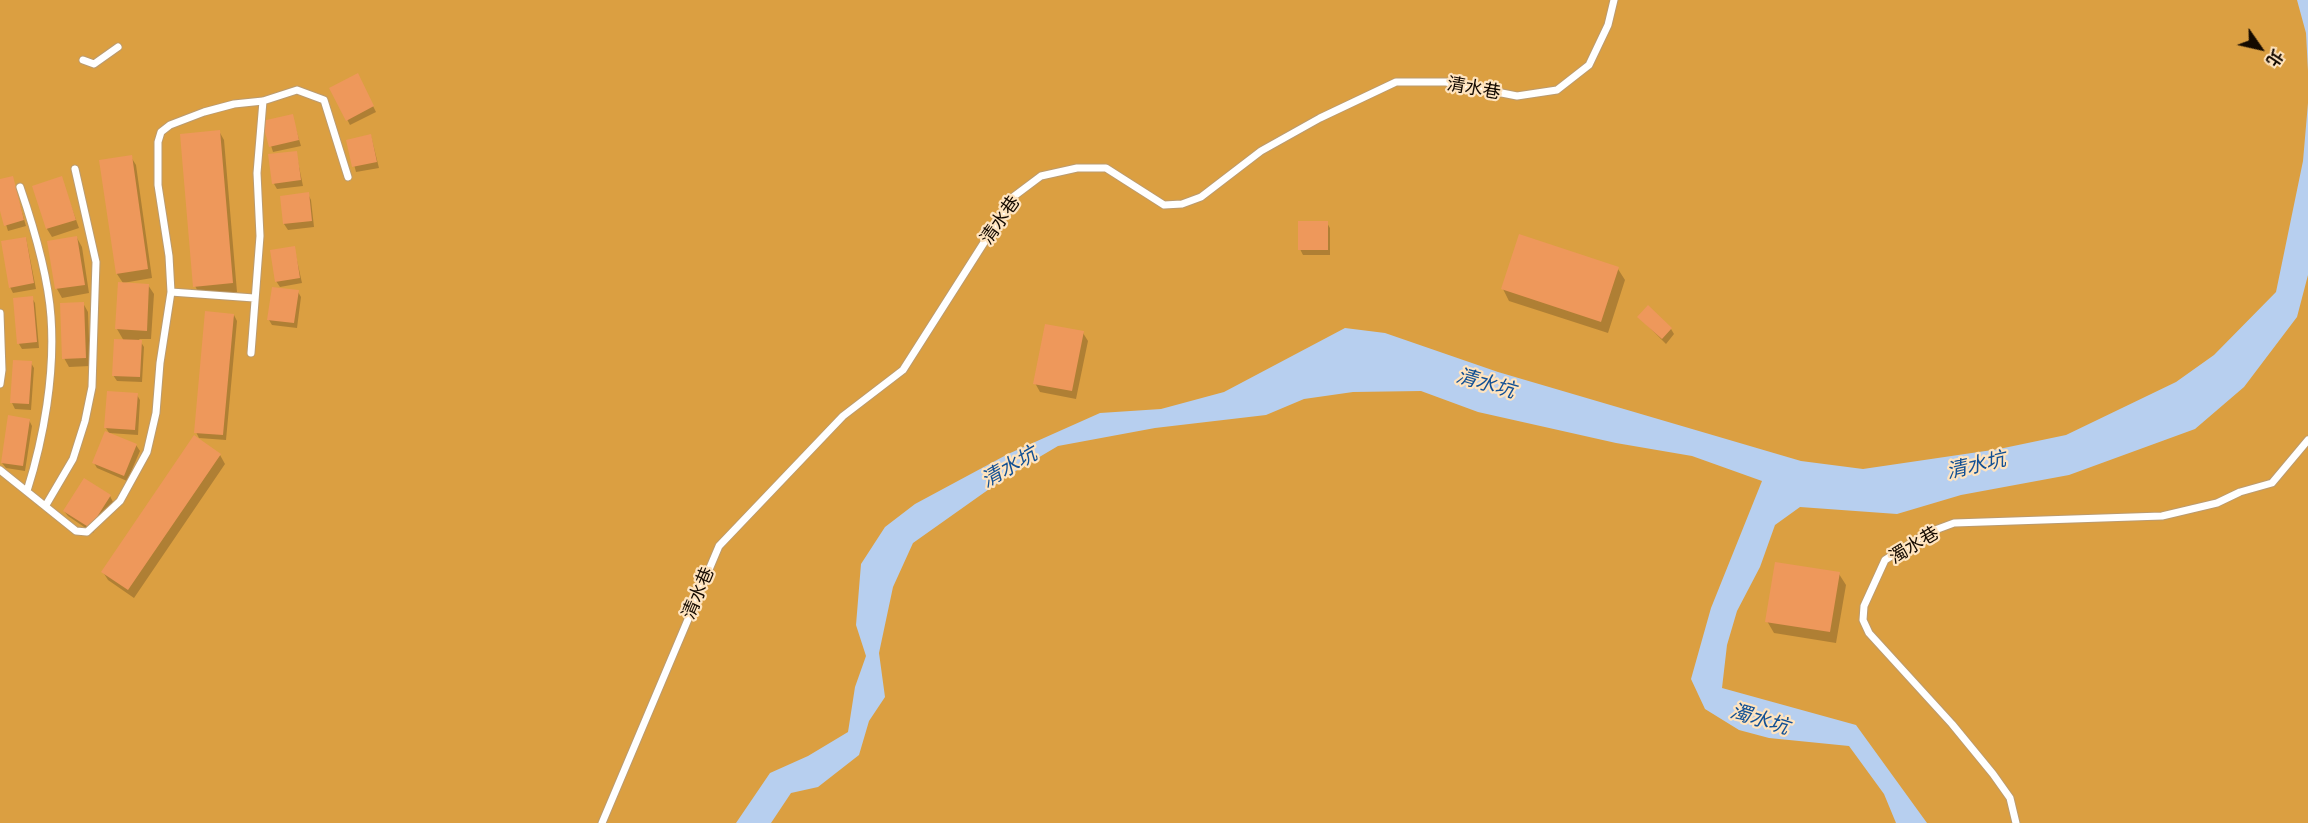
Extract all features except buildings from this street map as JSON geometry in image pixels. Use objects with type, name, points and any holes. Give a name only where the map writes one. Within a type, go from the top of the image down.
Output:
[{"type":"lane","name":"清水巷","points":[[602,823],[719,546],[843,416],[903,370],[1013,197],[1041,176],[1077,168],[1106,168],[1164,205],[1182,204],[1201,197],[1262,151],[1320,118],[1396,82],[1446,82],[1517,96],[1557,90],[1588,65],[1608,25],[1614,0]]},
{"type":"lane","points":[[83,60],[94,64],[118,46]]},
{"type":"lane","points":[[0,470],[76,531],[87,532],[120,501],[147,453],[156,413],[160,363],[171,292],[170,255],[158,185],[158,142],[161,132],[170,125],[204,112],[234,104],[263,102],[297,90],[324,100],[348,177]]},
{"type":"lane","points":[[251,353],[260,236],[256,173],[263,102]]},
{"type":"lane","points":[[46,505],[73,459],[85,421],[92,377],[96,261],[75,169]]},
{"type":"lane","points":[[20,187],[34,226],[51,317],[50,371],[36,458],[27,491]]},
{"type":"lane","points":[[171,292],[254,298]]},
{"type":"lane","points":[[0,313],[0,384]]},
{"type":"lane","name":"濁水巷","points":[[2016,823],[2010,798],[1993,774],[1952,724],[1869,633],[1863,620],[1864,606],[1885,560],[1927,533],[1954,523],[2162,516],[2217,503],[2240,492],[2272,483],[2308,440]]},
{"type":"shaded area","points":[[0,0],[2308,0],[2308,823],[0,823]]},
{"type":"water","points":[[2297,0],[2308,0],[2308,71],[2306,33]]},
{"type":"water","points":[[2308,103],[2308,275],[2297,317],[2244,387],[2195,429],[2069,475],[1961,495],[1897,514],[1800,507],[1775,525],[1760,567],[1737,611],[1727,645],[1722,688],[1856,725],[1927,823],[1896,823],[1884,794],[1849,746],[1769,738],[1739,730],[1705,709],[1691,679],[1711,608],[1762,481],[1692,456],[1616,443],[1478,412],[1421,391],[1353,392],[1304,399],[1266,415],[1155,428],[1058,446],[1009,475],[913,543],[893,587],[879,653],[885,697],[869,721],[859,755],[818,787],[791,793],[771,823],[736,823],[770,773],[808,756],[848,732],[855,687],[866,656],[856,625],[861,564],[885,527],[915,504],[1008,454],[1100,413],[1161,409],[1224,392],[1345,328],[1385,333],[1498,372],[1801,461],[1863,469],[1999,449],[2066,435],[2176,382],[2214,355],[2276,292],[2303,161]]},
{"type":"water label","name":"清水坑","points":[[1486,383]]},
{"type":"water label","name":"清水坑","points":[[1976,465]]},
{"type":"water label","name":"清水坑","points":[[1009,467]]},
{"type":"water label","name":"濁水坑","points":[[1760,719]]}]
